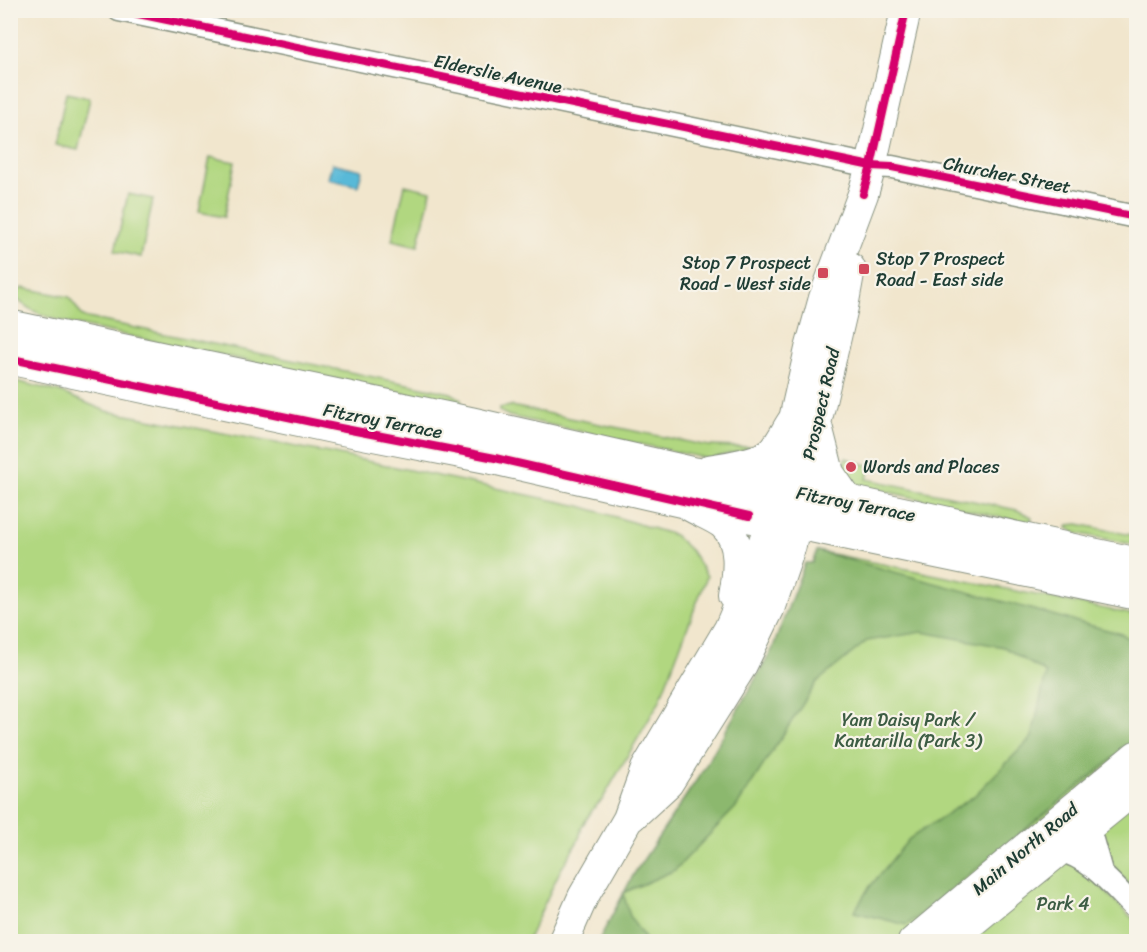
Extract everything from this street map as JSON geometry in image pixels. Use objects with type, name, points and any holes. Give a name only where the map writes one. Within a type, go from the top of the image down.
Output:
[{"type":"highway","points":[[10,330],[12,336],[21,345],[76,357],[114,380]]},
{"type":"highway","name":"Fitzroy Terrace","points":[[10,330],[472,424],[688,487]]},
{"type":"highway","name":"Fitzroy Terrace","points":[[10,358],[335,427],[495,458],[688,487],[1042,557],[1137,564]]},
{"type":"highway","points":[[170,361],[216,384],[331,408],[336,417],[335,427]]},
{"type":"highway","points":[[688,487],[764,459],[805,423]]},
{"type":"highway","points":[[472,424],[495,458]]},
{"type":"highway","name":"Fitzroy Terrace","points":[[786,506],[849,502],[1042,557],[1137,593]]},
{"type":"main road","name":"Prospect Road","points":[[563,942],[583,897],[628,819],[646,769],[729,629],[786,506],[805,423],[824,298],[863,194],[871,166],[906,10]]},
{"type":"main road","points":[[805,423],[830,473],[849,502]]},
{"type":"main road","points":[[688,487],[734,539],[737,554],[737,577],[729,629]]},
{"type":"main road","name":"Prospect Road","points":[[628,819],[668,783],[741,667],[769,609],[791,545],[786,506]]},
{"type":"main road","name":"Main North Road","points":[[913,942],[1137,756]]},
{"type":"main road","name":"Main North Road","points":[[946,942],[1137,788]]},
{"type":"street","name":"Elderslie Avenue","points":[[119,10],[871,166]]},
{"type":"street","name":"Churcher Street","points":[[871,166],[892,167],[1137,217]]},
{"type":"street","points":[[10,312],[10,320]]},
{"type":"street","points":[[1088,826],[1102,875]]},
{"type":"street","points":[[1058,850],[1073,853],[1102,875],[1137,909]]},
{"type":"green space","points":[[66,93],[90,98],[78,150],[55,145]]},
{"type":"green space","points":[[210,157],[235,162],[224,217],[199,212]]},
{"type":"green space","points":[[405,185],[431,191],[418,246],[392,240]]},
{"type":"green space","points":[[128,194],[153,199],[141,257],[115,251]]},
{"type":"green space","points":[[23,288],[69,297],[83,317],[451,393],[461,399],[461,403],[449,403],[72,324],[39,313],[24,305],[12,293]]},
{"type":"green space","points":[[11,380],[60,392],[106,411],[329,453],[580,506],[674,535],[691,551],[707,576],[659,702],[602,800],[582,826],[579,839],[560,871],[527,941],[11,941]]},
{"type":"green space","points":[[511,406],[703,445],[756,447],[709,459],[509,416],[499,411],[499,408]]},
{"type":"green space","points":[[846,458],[870,466],[867,479],[1017,510],[1032,517],[1031,521],[1016,521],[858,485],[839,470]]},
{"type":"green space","points":[[1078,524],[1136,536],[1136,545],[1076,533],[1067,528],[1068,525]]},
{"type":"green space","name":"Yam Daisy Park / Kantarilla (Park 3)","points":[[817,551],[1136,615],[1136,742],[902,941],[598,942],[634,874],[702,772],[772,650],[805,563],[812,563]]},
{"type":"green space","points":[[817,551],[1122,634],[1136,643],[1136,740],[907,925],[854,912],[868,889],[909,839],[974,796],[1032,737],[1046,673],[1004,647],[922,632],[867,641],[817,682],[737,806],[675,870],[624,892],[702,772],[772,650],[805,563],[812,563]]},
{"type":"green space","points":[[1136,795],[1136,893],[1104,855],[1098,833]]},
{"type":"green space","name":"Park 4","points":[[1062,855],[1094,880],[1136,922],[1136,941],[955,942]]},
{"type":"green space","points":[[623,894],[631,919],[647,941],[598,942]]},
{"type":"water","points":[[332,163],[362,170],[358,186],[328,179]]},
{"type":"cycle path","points":[[119,10],[871,166],[892,167],[1136,217]]},
{"type":"cycle path","points":[[863,194],[906,10]]},
{"type":"cycle path","points":[[12,359],[495,458],[749,516]]},
{"type":"place","name":"Stop 7 Prospect Road - East side","points":[[864,269]]},
{"type":"place","name":"Stop 7 Prospect Road - West side","points":[[823,273]]},
{"type":"place","name":"Words and Places","points":[[851,467]]}]
